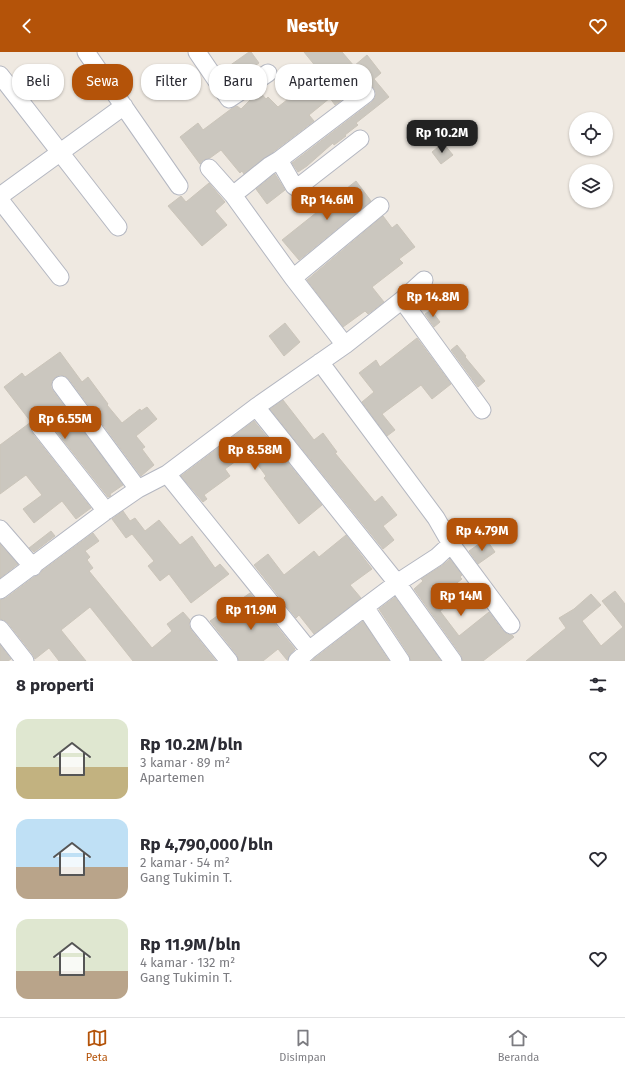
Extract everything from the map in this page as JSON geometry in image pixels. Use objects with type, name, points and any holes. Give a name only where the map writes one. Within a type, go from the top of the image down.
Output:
[{"type":"street","points":[[86,52],[179,186]]},
{"type":"street","points":[[197,52],[229,99],[268,73]]},
{"type":"street","points":[[0,75],[118,227]]},
{"type":"street","points":[[233,195],[269,166],[358,100]]},
{"type":"street","points":[[0,196],[124,106]]},
{"type":"street","points":[[279,160],[294,186],[297,188],[360,139]]},
{"type":"street","points":[[209,168],[233,195],[293,278],[345,345]]},
{"type":"street","points":[[0,200],[60,277]]},
{"type":"street","points":[[293,278],[380,206]]},
{"type":"street","points":[[0,590],[106,511],[138,489],[167,474],[256,407],[345,345],[402,300],[424,280]]},
{"type":"street","points":[[402,300],[482,410]]},
{"type":"street","points":[[320,362],[436,518],[451,544],[511,625]]},
{"type":"street","points":[[61,385],[138,489]]},
{"type":"street","points":[[256,407],[397,583],[453,661]]},
{"type":"street","points":[[40,427],[106,511]]},
{"type":"street","points":[[167,474],[303,655],[397,583],[437,557],[451,544]]},
{"type":"street","points":[[0,529],[32,567]]},
{"type":"street","points":[[365,607],[400,661]]},
{"type":"street","points":[[199,624],[229,661]]},
{"type":"street","points":[[0,629],[25,661]]},
{"type":"building","points":[[249,52],[251,52],[259,63],[258,64],[232,64]]},
{"type":"building","points":[[304,52],[342,52],[352,64],[314,64]]},
{"type":"building","points":[[367,55],[381,73],[374,79],[389,97],[356,123],[358,125],[345,135],[346,136],[334,145],[333,143],[298,172],[292,163],[372,102],[376,93],[372,86],[372,64],[356,64]]},
{"type":"building","points":[[268,97],[278,107],[287,100],[328,100],[309,115],[314,121],[244,174],[242,171],[240,173],[221,150],[210,158],[203,160],[200,164],[180,137],[198,123],[203,130],[231,109],[237,106],[241,109],[250,100],[267,100]]},
{"type":"building","points":[[331,100],[342,100],[335,105]]},
{"type":"building","points":[[443,143],[453,155],[441,164],[432,152]]},
{"type":"building","points":[[275,174],[285,190],[267,204],[256,189]]},
{"type":"building","points":[[356,181],[371,201],[299,260],[282,240]]},
{"type":"building","points":[[209,183],[225,202],[215,211],[227,225],[202,246],[168,206],[181,196],[186,202]]},
{"type":"building","points":[[383,216],[392,228],[397,224],[415,247],[399,259],[403,263],[372,287],[384,302],[368,314],[365,311],[343,327],[307,280]]},
{"type":"building","points":[[431,310],[440,322],[434,327],[425,314]]},
{"type":"building","points":[[285,323],[300,342],[284,356],[269,336]]},
{"type":"building","points":[[417,338],[451,384],[432,399],[421,385],[382,414],[395,430],[387,436],[362,402],[374,392],[359,373],[376,360],[380,367]]},
{"type":"building","points":[[457,345],[485,381],[478,387],[451,350]]},
{"type":"building","points":[[60,352],[82,382],[88,377],[108,404],[107,405],[122,423],[140,409],[141,411],[147,407],[157,419],[136,436],[145,447],[142,449],[154,465],[141,476],[69,379],[60,375],[55,377],[52,381],[51,387],[53,391],[123,485],[108,497],[48,421],[38,417],[34,419],[31,424],[30,429],[32,433],[91,508],[76,519],[62,501],[34,523],[23,509],[42,495],[26,475],[0,494],[0,445],[31,422],[4,387],[22,373],[25,377]]},
{"type":"building","points":[[283,400],[314,440],[323,433],[337,452],[335,453],[375,502],[382,496],[397,515],[383,526],[394,540],[383,549],[270,409]]},
{"type":"building","points":[[254,421],[322,505],[299,524],[264,478],[266,476],[252,457],[250,458],[247,453],[225,469],[230,476],[204,495],[207,499],[203,502],[181,476]]},
{"type":"building","points":[[123,511],[130,521],[135,518],[145,531],[159,520],[180,545],[192,536],[215,568],[220,564],[229,574],[191,603],[169,574],[160,581],[148,566],[154,561],[132,534],[126,538],[112,519]]},
{"type":"building","points":[[51,531],[55,536],[34,552],[29,548]]},
{"type":"building","points":[[93,533],[99,541],[85,551],[90,557],[87,560],[93,568],[89,571],[152,648],[172,631],[167,624],[183,612],[190,620],[189,625],[191,630],[216,661],[133,661],[90,607],[61,630],[86,661],[59,661],[49,648],[35,659],[8,623],[0,619],[0,600],[6,598],[34,577],[39,575],[42,571]]},
{"type":"building","points":[[346,535],[372,569],[350,585],[361,598],[314,634],[299,615],[296,618],[254,565],[268,554],[284,575],[314,551],[319,557]]},
{"type":"building","points":[[486,539],[495,552],[478,564],[469,551]]},
{"type":"building","points":[[0,544],[18,564],[0,578]]},
{"type":"building","points":[[450,559],[462,575],[460,577],[462,579],[453,586],[456,589],[439,602],[444,608],[440,611],[459,636],[489,612],[503,631],[514,637],[483,661],[463,661],[461,655],[414,589],[423,581],[421,579]]},
{"type":"building","points":[[615,591],[625,604],[625,661],[526,661],[566,628],[559,618],[574,609],[591,594],[601,605],[582,621],[601,646],[623,627],[602,601]]},
{"type":"building","points":[[250,593],[295,649],[287,660],[278,649],[263,661],[239,661],[237,655],[210,621]]},
{"type":"building","points":[[395,597],[441,661],[411,661],[409,655],[379,609]]},
{"type":"building","points":[[363,621],[389,661],[312,661],[315,658]]},
{"type":"building","points":[[0,645],[11,659],[8,661],[0,661]]}]
